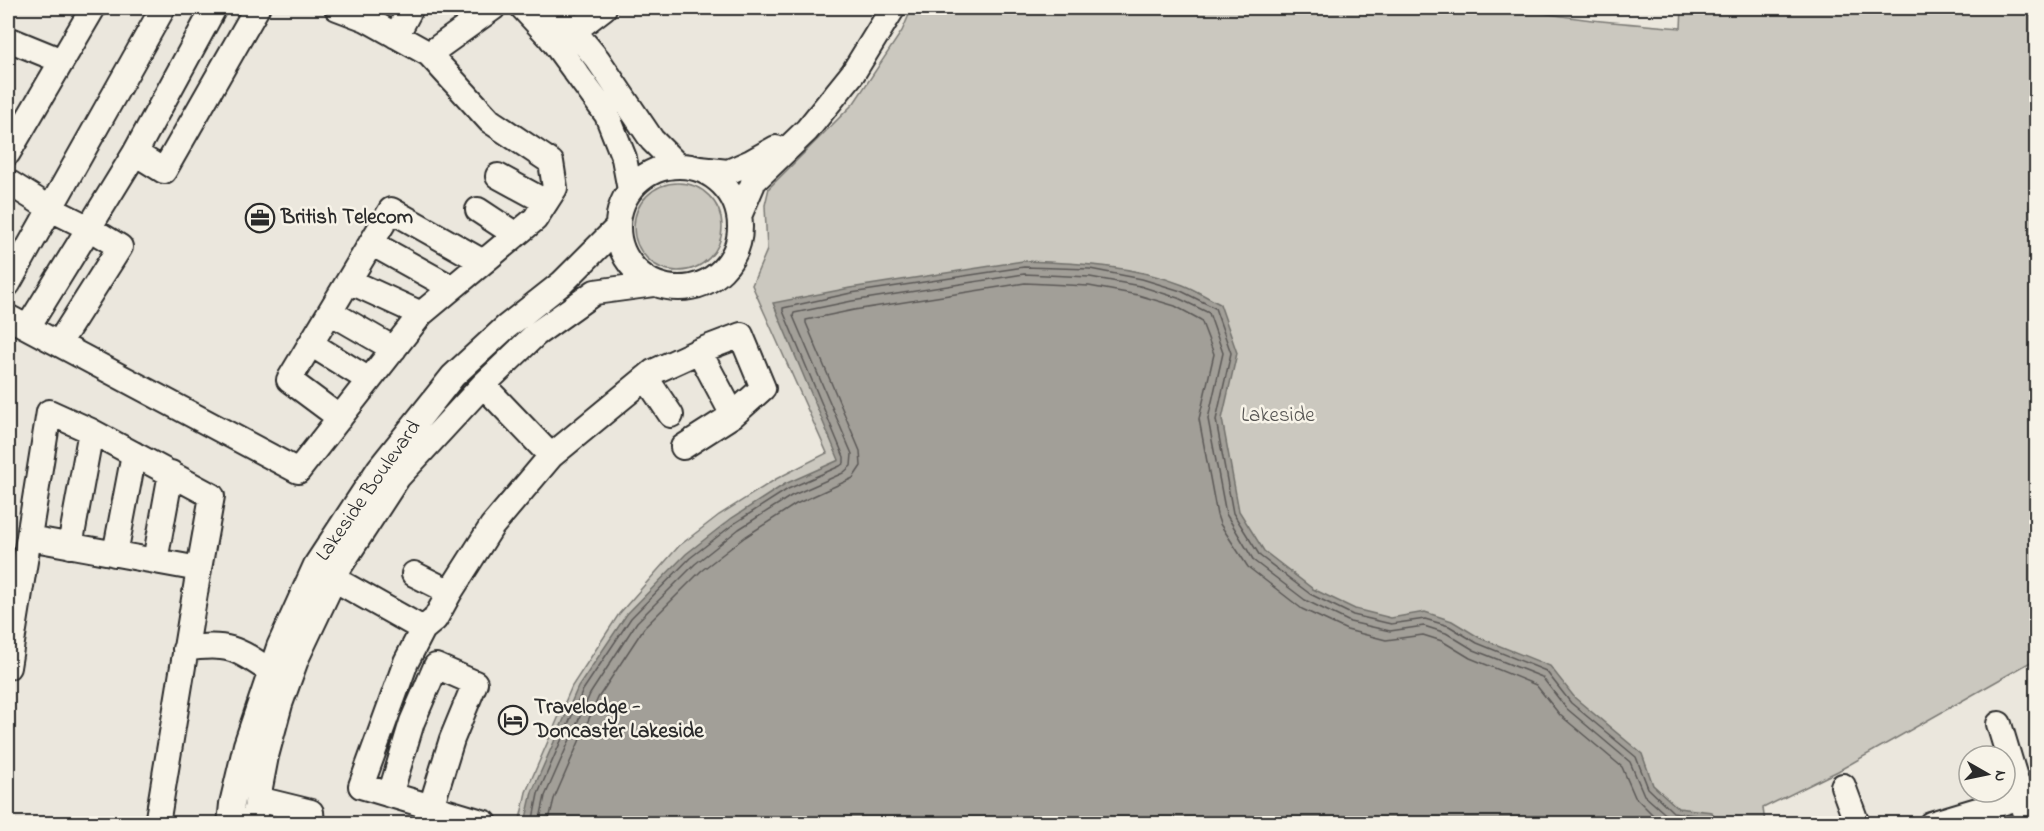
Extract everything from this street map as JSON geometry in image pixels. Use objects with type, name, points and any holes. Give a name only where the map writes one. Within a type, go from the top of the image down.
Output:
[{"type":"street","points":[[8,153],[93,8]]},
{"type":"street","points":[[8,284],[163,8]]},
{"type":"street","points":[[214,8],[135,153],[89,228],[18,322],[298,471],[421,314],[535,219],[555,188],[551,162],[490,121],[429,54],[366,19],[337,8]]},
{"type":"street","points":[[135,153],[164,171],[257,8]]},
{"type":"street","points":[[396,36],[411,8]]},
{"type":"street","points":[[429,54],[493,8]]},
{"type":"street","points":[[523,8],[550,37],[607,115],[624,158],[630,190]]},
{"type":"street","points":[[555,8],[598,60],[652,140],[688,167],[717,178],[727,189],[739,216],[740,237],[736,250],[724,269],[716,276],[698,286],[682,289],[654,284],[637,272],[622,252],[617,228],[621,206],[630,190],[651,172],[688,167],[728,172],[752,162],[807,130]]},
{"type":"street","points":[[574,31],[604,8]]},
{"type":"street","points":[[739,216],[754,181],[807,130],[853,73],[893,8]]},
{"type":"street","points":[[8,39],[62,62]]},
{"type":"street","points":[[498,176],[546,202]]},
{"type":"street","points":[[8,182],[120,247],[59,343]]},
{"type":"street","points":[[340,418],[289,380],[392,210],[483,262]]},
{"type":"street","points":[[478,210],[516,235]]},
{"type":"street","name":"Lakeside Boulevard","points":[[230,824],[232,804],[246,745],[279,647],[316,565],[379,469],[453,376],[505,328],[562,283],[617,228]]},
{"type":"street","points":[[371,243],[452,288]]},
{"type":"street","points":[[349,281],[421,314]]},
{"type":"street","name":"Lakeside Boulevard","points":[[253,824],[266,756],[280,704],[297,657],[340,566],[398,477],[483,385],[536,334],[595,292],[654,284]]},
{"type":"street","points":[[330,312],[394,349]]},
{"type":"street","points":[[485,823],[361,786],[401,673],[423,628],[435,619],[492,526],[551,456],[646,378],[699,351],[741,335],[763,388],[733,415],[683,447]]},
{"type":"street","points":[[311,344],[369,380]]},
{"type":"street","points":[[699,351],[733,415]]},
{"type":"street","points":[[646,378],[671,415]]},
{"type":"street","points":[[483,385],[551,456]]},
{"type":"street","points":[[8,667],[50,412],[91,430],[212,496],[157,824]]},
{"type":"street","points":[[70,546],[91,430]]},
{"type":"street","points":[[115,554],[134,454]]},
{"type":"street","points":[[155,561],[171,473]]},
{"type":"street","points":[[29,538],[199,569]]},
{"type":"street","points":[[414,574],[450,592]]},
{"type":"street","points":[[334,579],[423,628]]},
{"type":"street","points":[[185,649],[207,645],[223,646],[248,656],[271,672]]},
{"type":"street","points":[[390,795],[412,722],[436,666],[475,683],[452,739],[431,807]]},
{"type":"street","points":[[1999,724],[2030,824]]},
{"type":"street","points":[[1843,786],[1857,824]]},
{"type":"street","points":[[1931,824],[2021,797]]},
{"type":"street","points":[[258,799],[311,812],[312,824]]},
{"type":"green space","name":"Lakeside","points":[[912,8],[1518,8],[1578,18],[1681,28],[1682,8],[2036,8],[2036,659],[1838,771],[1763,808],[1765,823],[519,824],[526,792],[572,686],[619,614],[679,546],[719,515],[776,479],[827,453],[752,285],[767,250],[765,205],[769,188],[854,103],[902,31]]},
{"type":"green space","points":[[678,183],[695,186],[709,196],[719,210],[722,227],[719,244],[709,258],[695,268],[678,271],[661,268],[647,258],[637,244],[634,227],[637,210],[647,196],[661,186]]},
{"type":"water","name":"Lakeside","points":[[1023,261],[1084,264],[1144,273],[1183,285],[1220,304],[1237,353],[1222,419],[1239,511],[1264,551],[1313,589],[1355,609],[1391,618],[1425,612],[1452,621],[1480,638],[1550,666],[1575,698],[1642,754],[1653,785],[1678,808],[1712,812],[1716,823],[525,823],[532,792],[578,687],[627,614],[686,554],[732,518],[785,484],[839,460],[773,303],[850,288]]},
{"type":"place","name":"British Telecom","points":[[260,218]]},
{"type":"place","name":"Travelodge - Doncaster Lakeside","points":[[513,720]]}]
